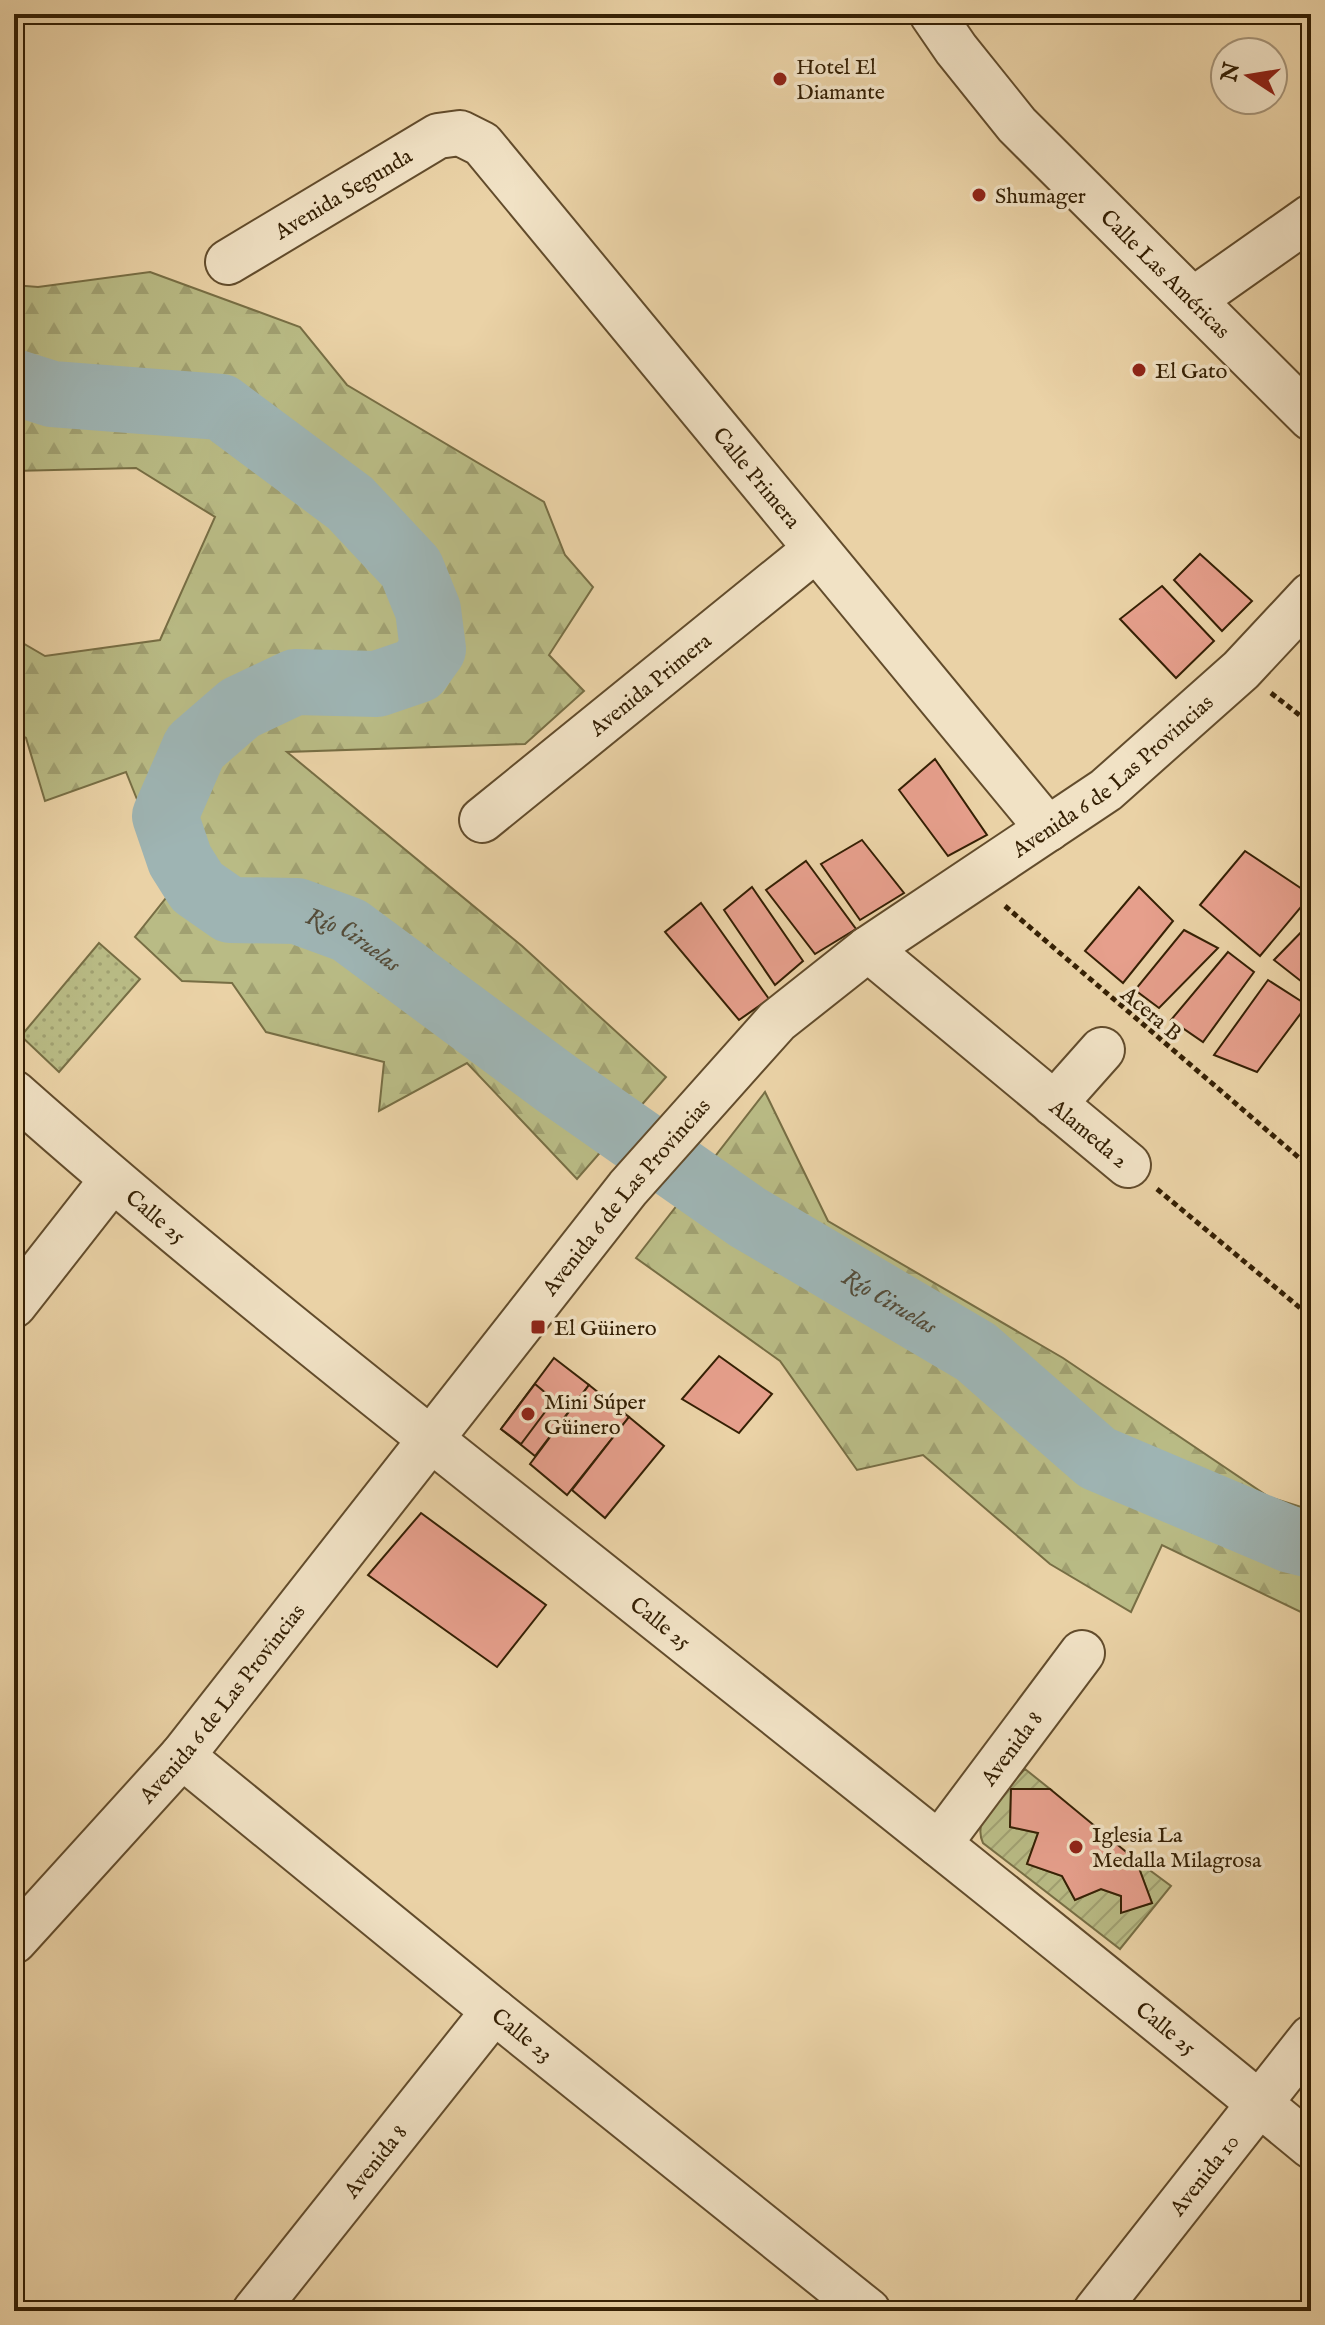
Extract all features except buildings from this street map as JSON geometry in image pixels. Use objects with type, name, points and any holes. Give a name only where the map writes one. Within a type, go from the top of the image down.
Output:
[{"type":"street","name":"Calle Las Américas","points":[[932,14],[1017,125],[1311,418]]},
{"type":"street","name":"Avenida Segunda","points":[[228,262],[438,136],[460,133]]},
{"type":"street","name":"Calle Primera","points":[[460,133],[482,144],[1048,829]]},
{"type":"street","points":[[1193,300],[1311,217]]},
{"type":"street","name":"Avenida Primera","points":[[482,820],[816,549]]},
{"type":"street","name":"Avenida 6 de Las Provincias","points":[[14,1941],[182,1756],[628,1188],[777,1021],[868,949],[1106,790],[1241,670],[1311,595]]},
{"type":"street","name":"Alameda 2","points":[[868,949],[1128,1165]]},
{"type":"street","points":[[1054,1104],[1102,1050]]},
{"type":"street","name":"Calle 25","points":[[14,1093],[112,1180],[431,1440],[939,1844],[1311,2146]]},
{"type":"street","points":[[14,1305],[112,1180]]},
{"type":"street","name":"Avenida 8","points":[[939,1844],[1082,1653]]},
{"type":"street","name":"Calle 23","points":[[182,1756],[868,2311]]},
{"type":"street","name":"Avenida 8","points":[[255,2311],[494,2011]]},
{"type":"street","name":"Avenida 10","points":[[1096,2311],[1311,2038]]},
{"type":"path","points":[[1241,670],[1311,724]]},
{"type":"path","name":"Acera B","points":[[974,880],[1311,1168]]},
{"type":"path","name":"Alameda 2","points":[[1128,1165],[1311,1317]]},
{"type":"green space","points":[[150,272],[300,327],[347,385],[544,502],[565,555],[593,587],[549,655],[584,691],[525,744],[287,752],[522,946],[666,1077],[577,1179],[467,1063],[379,1111],[384,1062],[266,1032],[232,983],[182,981],[135,937],[173,889],[126,772],[45,801],[26,738],[14,731],[14,638],[45,656],[160,640],[215,517],[136,468],[14,471],[14,285],[38,287]]},
{"type":"green space","points":[[99,943],[140,979],[59,1072],[21,1036]]},
{"type":"green space","points":[[765,1092],[828,1221],[1063,1358],[1269,1497],[1311,1510],[1311,1610],[1307,1615],[1162,1545],[1131,1612],[1050,1564],[923,1455],[857,1470],[780,1361],[636,1258]]},
{"type":"green space","points":[[1025,1769],[1050,1789],[1011,1789],[1010,1827],[1038,1833],[1027,1864],[1062,1876],[1075,1900],[1101,1889],[1121,1896],[1121,1912],[1152,1903],[1136,1860],[1171,1886],[1120,1949],[983,1843],[980,1833],[986,1813]]},
{"type":"waterway","name":"Río Ciruelas","points":[[14,382],[52,394],[221,407],[350,503],[411,568],[428,610],[433,649],[418,670],[377,684],[295,682],[240,708],[195,747],[165,816],[180,860],[197,887],[230,910],[297,911],[349,930],[557,1084],[747,1217],[976,1352],[1097,1458],[1291,1540],[1311,1545]]},
{"type":"place","name":"Hotel El Diamante","points":[[780,79]]},
{"type":"place","name":"Shumager","points":[[979,195]]},
{"type":"place","name":"El Gato","points":[[1139,370]]},
{"type":"place","name":"El Güinero","points":[[538,1327]]},
{"type":"place","name":"Mini Súper Güinero","points":[[528,1414]]},
{"type":"place","name":"Iglesia La Medalla Milagrosa","points":[[1076,1847]]}]
